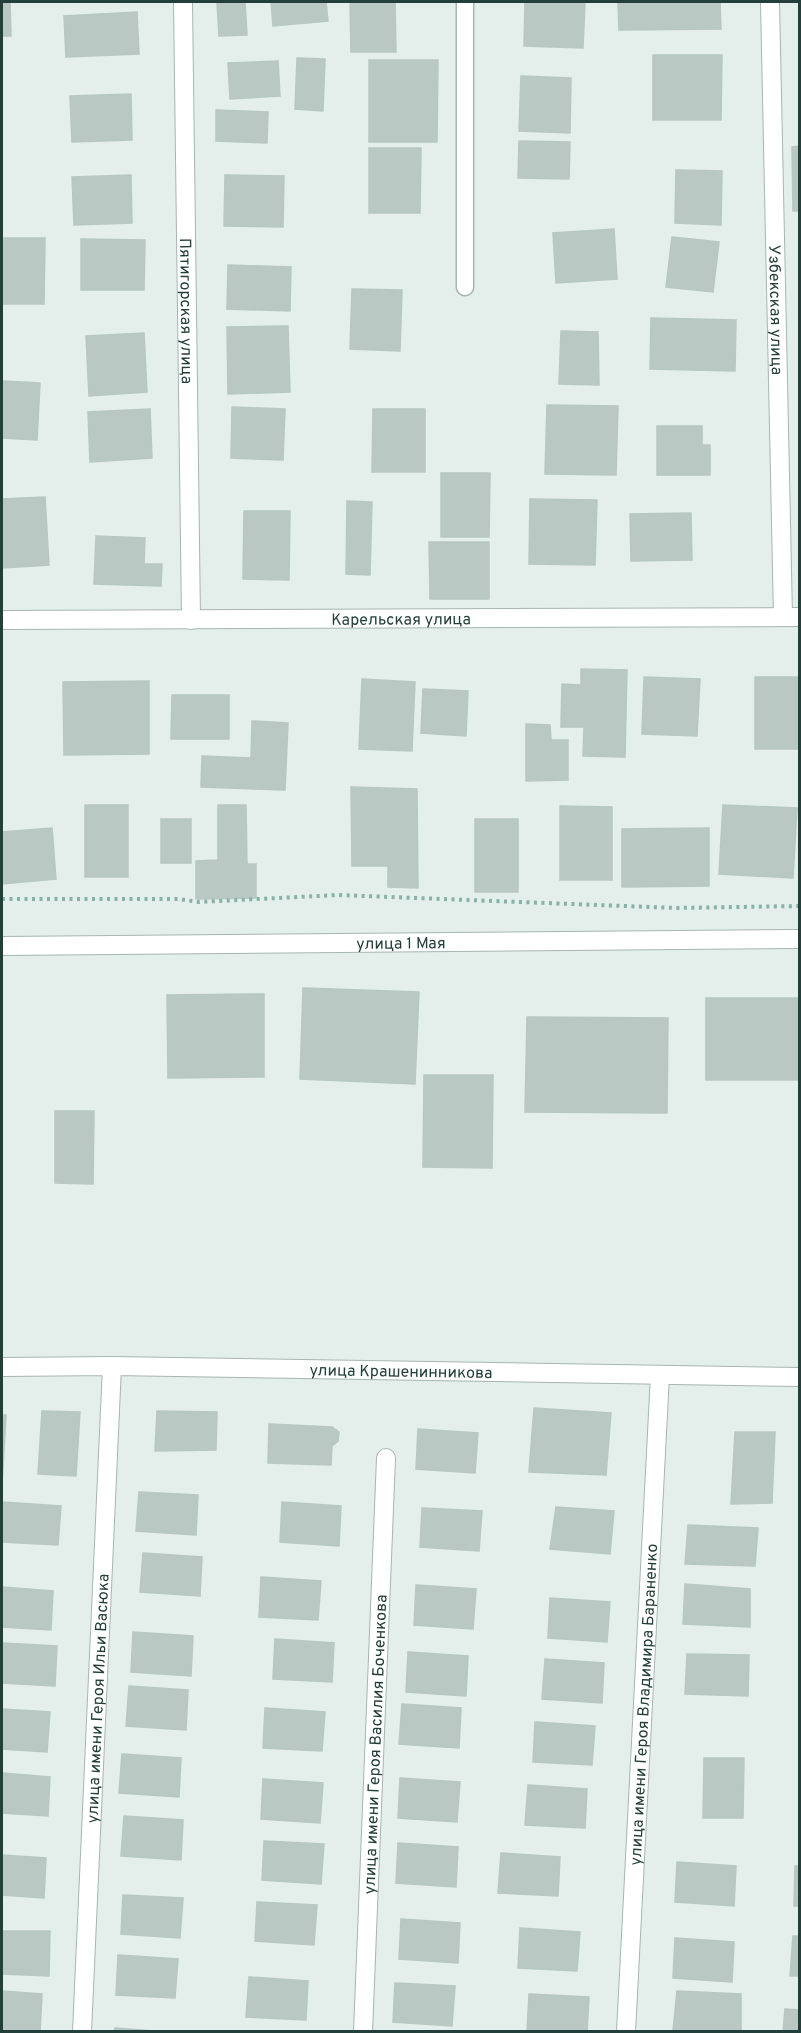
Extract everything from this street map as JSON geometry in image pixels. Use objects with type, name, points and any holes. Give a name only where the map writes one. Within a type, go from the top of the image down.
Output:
[{"type":"street","name":"Пятигорская улица","points":[[183,2],[190,620]]},
{"type":"street","name":"Узбекская улица","points":[[770,2],[791,617]]},
{"type":"street","name":"Карельская улица","points":[[2,620],[791,617]]},
{"type":"street","name":"улица 1 Мая","points":[[2,946],[800,939]]},
{"type":"street","name":"улица Крашенинникова","points":[[2,1367],[112,1366],[800,1377]]},
{"type":"street","name":"улица имени Героя Ильи Васюка","points":[[82,2031],[112,1366]]},
{"type":"street","name":"улица имени Героя Владимира Бараненко","points":[[626,2031],[660,1375]]},
{"type":"street","name":"улица имени Героя Василия Боченкова","points":[[363,2031],[386,1458]]},
{"type":"lane","points":[[465,2],[465,287]]},
{"type":"path","points":[[2,899],[178,899],[200,902],[338,895],[642,907],[800,906]]},
{"type":"building","points":[[2,2],[10,2],[11,36],[2,36]]},
{"type":"building","points":[[217,2],[245,2],[247,35],[219,36]]},
{"type":"building","points":[[271,2],[326,2],[328,21],[273,26]]},
{"type":"building","points":[[350,2],[395,2],[396,52],[351,52]]},
{"type":"building","points":[[525,2],[585,2],[583,48],[524,46]]},
{"type":"building","points":[[618,2],[720,2],[721,29],[619,30]]},
{"type":"building","points":[[137,12],[139,54],[66,57],[64,16]]},
{"type":"building","points":[[653,55],[722,55],[721,120],[653,120]]},
{"type":"building","points":[[297,58],[325,59],[323,111],[295,109]]},
{"type":"building","points":[[369,60],[438,60],[437,142],[369,142]]},
{"type":"building","points":[[278,61],[280,96],[230,99],[228,63]]},
{"type":"building","points":[[521,76],[571,78],[570,133],[519,131]]},
{"type":"building","points":[[131,94],[132,140],[72,142],[70,96]]},
{"type":"building","points":[[216,110],[268,112],[267,143],[216,141]]},
{"type":"building","points":[[519,141],[570,142],[569,179],[518,178]]},
{"type":"building","points":[[800,146],[800,211],[793,211],[792,147]]},
{"type":"building","points":[[369,148],[421,148],[420,213],[369,213]]},
{"type":"building","points":[[676,170],[722,171],[721,225],[675,223]]},
{"type":"building","points":[[131,175],[132,223],[74,225],[72,177]]},
{"type":"building","points":[[225,175],[284,176],[283,227],[224,226]]},
{"type":"building","points":[[614,229],[617,279],[556,283],[553,233]]},
{"type":"building","points":[[672,237],[719,242],[713,292],[666,287]]},
{"type":"building","points":[[2,238],[45,238],[44,304],[2,304]]},
{"type":"building","points":[[81,239],[145,240],[144,290],[81,290]]},
{"type":"building","points":[[228,265],[291,267],[290,311],[227,309]]},
{"type":"building","points":[[352,289],[402,290],[400,351],[350,349]]},
{"type":"building","points":[[651,318],[736,320],[735,371],[650,369]]},
{"type":"building","points":[[288,326],[290,392],[228,394],[227,327]]},
{"type":"building","points":[[561,331],[598,332],[599,385],[559,384]]},
{"type":"building","points":[[144,333],[147,392],[89,396],[86,336]]},
{"type":"building","points":[[2,381],[40,383],[37,440],[2,438]]},
{"type":"building","points":[[547,405],[618,406],[616,475],[545,474]]},
{"type":"building","points":[[232,407],[285,409],[283,460],[231,458]]},
{"type":"building","points":[[150,409],[152,458],[90,462],[88,412]]},
{"type":"building","points":[[373,409],[425,409],[425,472],[372,472]]},
{"type":"building","points":[[657,426],[702,426],[702,445],[710,445],[710,475],[657,475]]},
{"type":"building","points":[[441,473],[490,473],[489,537],[441,537]]},
{"type":"building","points":[[45,497],[49,565],[2,568],[2,499]]},
{"type":"building","points":[[530,499],[597,500],[595,565],[529,564]]},
{"type":"building","points":[[347,501],[372,502],[370,575],[346,574]]},
{"type":"building","points":[[244,511],[290,511],[289,580],[243,579]]},
{"type":"building","points":[[691,513],[692,560],[631,561],[630,514]]},
{"type":"building","points":[[96,536],[145,538],[144,564],[162,564],[161,586],[94,584]]},
{"type":"building","points":[[429,542],[489,542],[489,599],[430,599]]},
{"type":"building","points":[[581,669],[627,670],[625,757],[583,756],[584,727],[561,727],[562,684],[581,685]]},
{"type":"building","points":[[644,677],[700,679],[697,736],[642,734]]},
{"type":"building","points":[[755,677],[798,677],[798,749],[755,749]]},
{"type":"building","points":[[362,679],[415,682],[412,751],[359,749]]},
{"type":"building","points":[[149,681],[149,754],[64,755],[63,682]]},
{"type":"building","points":[[423,689],[468,691],[466,736],[421,733]]},
{"type":"building","points":[[172,695],[229,695],[229,739],[171,739]]},
{"type":"building","points":[[252,721],[288,723],[285,790],[201,787],[202,756],[251,758]]},
{"type":"building","points":[[526,724],[550,725],[551,740],[568,740],[568,780],[526,781]]},
{"type":"building","points":[[351,787],[417,789],[418,888],[388,887],[388,866],[352,866]]},
{"type":"building","points":[[85,805],[128,805],[128,877],[85,877]]},
{"type":"building","points":[[218,805],[246,805],[247,864],[256,864],[256,898],[196,899],[196,861],[218,860]]},
{"type":"building","points":[[723,805],[797,808],[793,878],[719,874]]},
{"type":"building","points":[[560,806],[612,807],[612,880],[560,880]]},
{"type":"building","points":[[161,819],[191,819],[191,863],[161,863]]},
{"type":"building","points":[[475,819],[518,819],[518,892],[475,892]]},
{"type":"building","points":[[52,828],[56,879],[2,884],[2,832]]},
{"type":"building","points":[[709,828],[709,886],[622,887],[622,829]]},
{"type":"building","points":[[303,988],[419,992],[415,1084],[300,1079]]},
{"type":"building","points":[[264,994],[264,1077],[168,1078],[167,995]]},
{"type":"building","points":[[706,998],[800,998],[800,1080],[706,1080]]},
{"type":"building","points":[[527,1017],[668,1018],[667,1113],[525,1112]]},
{"type":"building","points":[[424,1075],[493,1075],[492,1168],[423,1167]]},
{"type":"building","points":[[55,1111],[94,1111],[93,1184],[55,1183]]},
{"type":"building","points":[[534,1408],[611,1413],[606,1475],[529,1472]]},
{"type":"building","points":[[42,1411],[80,1412],[76,1476],[38,1474]]},
{"type":"building","points":[[157,1411],[217,1412],[216,1450],[155,1451]]},
{"type":"building","points":[[2,1415],[6,1415],[2,1485]]},
{"type":"building","points":[[269,1424],[332,1427],[339,1432],[338,1441],[332,1446],[331,1465],[268,1463]]},
{"type":"building","points":[[418,1429],[478,1433],[475,1473],[416,1469]]},
{"type":"building","points":[[735,1432],[775,1432],[772,1503],[731,1504]]},
{"type":"building","points":[[139,1492],[198,1495],[196,1535],[136,1531]]},
{"type":"building","points":[[2,1502],[61,1506],[58,1545],[2,1542]]},
{"type":"building","points":[[282,1502],[341,1506],[339,1546],[280,1542]]},
{"type":"building","points":[[556,1507],[614,1511],[610,1554],[550,1549]]},
{"type":"building","points":[[422,1508],[482,1511],[479,1551],[420,1547]]},
{"type":"building","points":[[688,1525],[758,1528],[755,1566],[685,1564]]},
{"type":"building","points":[[143,1553],[202,1557],[200,1596],[140,1592]]},
{"type":"building","points":[[261,1577],[321,1581],[318,1620],[259,1617]]},
{"type":"building","points":[[685,1584],[750,1589],[750,1627],[683,1624]]},
{"type":"building","points":[[416,1585],[476,1589],[473,1629],[414,1625]]},
{"type":"building","points":[[2,1587],[53,1591],[51,1630],[2,1627]]},
{"type":"building","points":[[550,1598],[610,1602],[607,1642],[548,1638]]},
{"type":"building","points":[[133,1632],[193,1636],[191,1676],[131,1672]]},
{"type":"building","points":[[275,1639],[334,1643],[332,1682],[273,1679]]},
{"type":"building","points":[[2,1643],[57,1646],[55,1686],[2,1683]]},
{"type":"building","points":[[408,1652],[468,1656],[466,1696],[406,1692]]},
{"type":"building","points":[[687,1654],[749,1655],[748,1696],[685,1694]]},
{"type":"building","points":[[545,1659],[604,1663],[602,1703],[542,1699]]},
{"type":"building","points":[[129,1686],[188,1690],[186,1730],[126,1726]]},
{"type":"building","points":[[402,1704],[461,1708],[459,1748],[399,1744]]},
{"type":"building","points":[[265,1708],[325,1712],[322,1751],[263,1748]]},
{"type":"building","points":[[2,1709],[50,1712],[47,1752],[2,1749]]},
{"type":"building","points":[[535,1722],[595,1726],[592,1765],[533,1762]]},
{"type":"building","points":[[122,1754],[181,1758],[179,1797],[119,1793]]},
{"type":"building","points":[[704,1758],[744,1758],[743,1818],[703,1818]]},
{"type":"building","points":[[2,1773],[50,1777],[48,1816],[2,1813]]},
{"type":"building","points":[[400,1778],[460,1782],[457,1822],[398,1818]]},
{"type":"building","points":[[263,1779],[323,1783],[320,1823],[261,1819]]},
{"type":"building","points":[[528,1785],[587,1789],[585,1828],[525,1825]]},
{"type":"building","points":[[124,1816],[183,1820],[181,1860],[121,1856]]},
{"type":"building","points":[[264,1841],[324,1844],[321,1884],[262,1880]]},
{"type":"building","points":[[398,1843],[458,1847],[456,1887],[396,1883]]},
{"type":"building","points":[[501,1853],[560,1857],[558,1896],[498,1893]]},
{"type":"building","points":[[2,1855],[46,1858],[44,1898],[2,1895]]},
{"type":"building","points":[[677,1862],[736,1866],[734,1906],[675,1902]]},
{"type":"building","points":[[795,1866],[800,1866],[800,1906],[794,1906]]},
{"type":"building","points":[[123,1895],[183,1898],[180,1938],[121,1934]]},
{"type":"building","points":[[257,1902],[317,1905],[314,1945],[255,1941]]},
{"type":"building","points":[[401,1919],[460,1923],[458,1963],[399,1959]]},
{"type":"building","points":[[520,1928],[580,1932],[577,1971],[518,1968]]},
{"type":"building","points":[[2,1931],[50,1931],[49,1976],[2,1974]]},
{"type":"building","points":[[793,1936],[800,1936],[800,1976],[790,1976]]},
{"type":"building","points":[[675,1938],[734,1942],[732,1982],[673,1978]]},
{"type":"building","points":[[118,1955],[178,1959],[175,1998],[116,1995]]},
{"type":"building","points":[[249,1977],[308,1981],[306,2020],[246,2017]]},
{"type":"building","points":[[395,1983],[455,1986],[452,2026],[393,2022]]},
{"type":"building","points":[[2,1991],[42,1994],[40,2032],[2,2031]]},
{"type":"building","points":[[677,1991],[741,1994],[741,2032],[673,2031]]},
{"type":"building","points":[[529,1994],[589,1997],[587,2032],[527,2032]]},
{"type":"building","points":[[785,2009],[800,2010],[800,2032],[783,2032]]},
{"type":"building","points":[[115,2028],[168,2032],[114,2032]]}]
